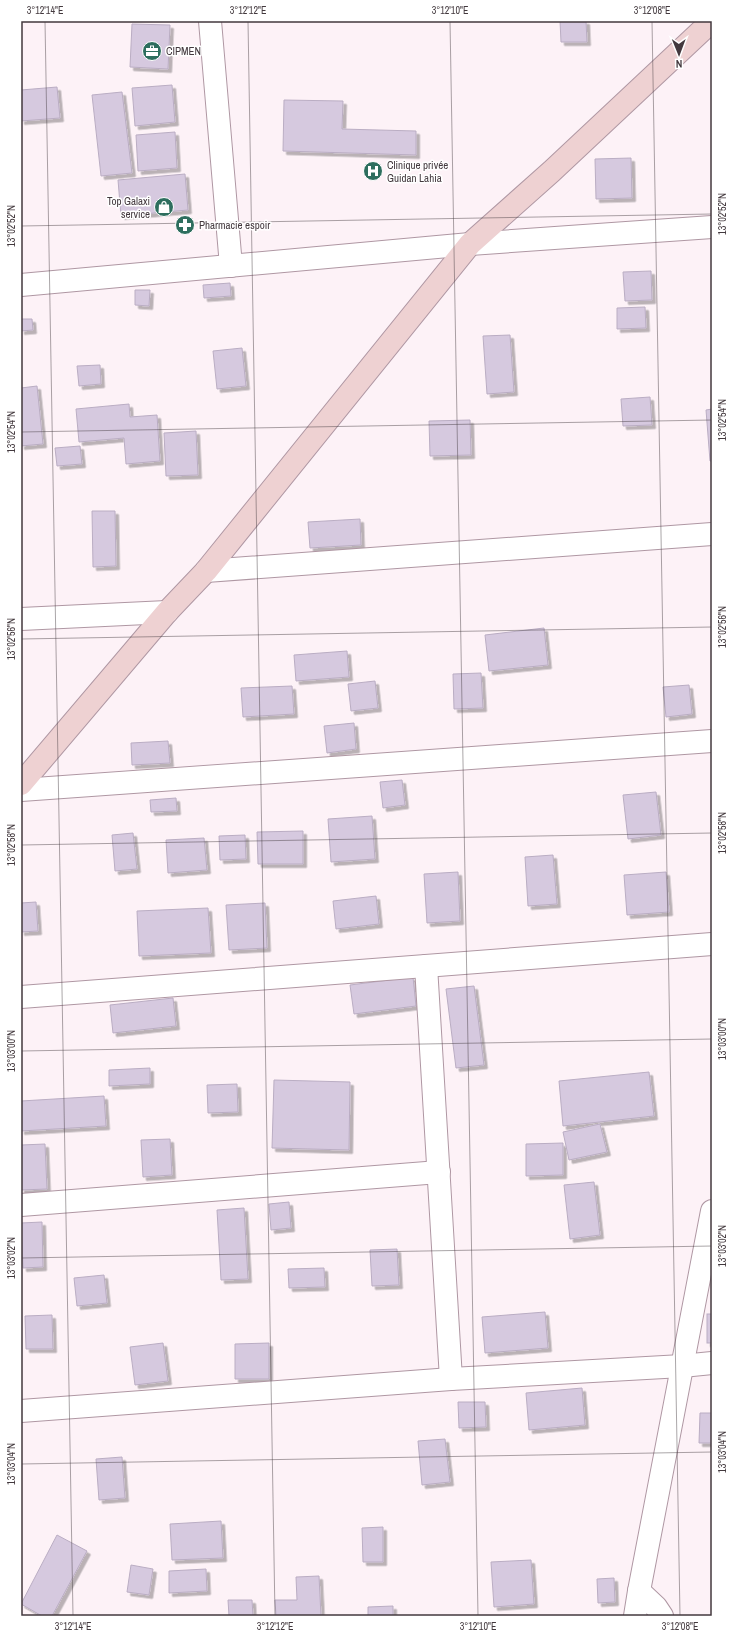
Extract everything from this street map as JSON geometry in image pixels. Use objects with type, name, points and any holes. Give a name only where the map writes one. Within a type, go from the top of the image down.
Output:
[{"type":"street","points":[[210,21],[231,266]]},
{"type":"street","points":[[21,784],[166,612],[206,571],[470,244],[552,171],[712,21]]},
{"type":"street","points":[[21,285],[470,244],[712,227]]},
{"type":"street","points":[[206,571],[712,534]]},
{"type":"street","points":[[21,619],[166,612]]},
{"type":"street","points":[[21,790],[712,741]]},
{"type":"street","points":[[21,997],[712,944]]},
{"type":"street","points":[[426,966],[451,1379]]},
{"type":"street","points":[[21,1205],[439,1172]]},
{"type":"street","points":[[635,1616],[712,1211]]},
{"type":"street","points":[[21,1411],[451,1379],[712,1363]]},
{"type":"street","points":[[639,1591],[656,1607],[662,1616]]},
{"type":"building","points":[[560,21],[586,21],[587,42],[561,42]]},
{"type":"building","points":[[132,24],[170,25],[168,69],[130,67]]},
{"type":"building","points":[[172,85],[175,122],[135,126],[132,88]]},
{"type":"building","points":[[57,87],[60,118],[21,121],[21,90]]},
{"type":"building","points":[[122,92],[132,173],[101,176],[92,95]]},
{"type":"building","points":[[284,100],[343,101],[342,129],[416,131],[416,155],[283,151]]},
{"type":"building","points":[[175,132],[177,168],[138,171],[136,135]]},
{"type":"building","points":[[631,158],[632,198],[596,199],[595,159]]},
{"type":"building","points":[[185,174],[188,210],[121,216],[118,180]]},
{"type":"building","points":[[651,271],[652,300],[625,301],[623,272]]},
{"type":"building","points":[[230,283],[231,296],[204,298],[203,285]]},
{"type":"building","points":[[135,290],[150,290],[149,306],[135,305]]},
{"type":"building","points":[[645,307],[646,328],[617,329],[617,308]]},
{"type":"building","points":[[21,319],[32,319],[33,330],[21,331]]},
{"type":"building","points":[[510,335],[514,392],[487,394],[483,336]]},
{"type":"building","points":[[242,348],[246,386],[217,389],[213,351]]},
{"type":"building","points":[[100,365],[101,384],[79,386],[77,366]]},
{"type":"building","points":[[37,386],[43,444],[21,446],[21,388]]},
{"type":"building","points":[[650,397],[652,425],[623,426],[621,399]]},
{"type":"building","points":[[129,404],[130,417],[157,415],[160,461],[126,464],[124,438],[79,442],[76,409]]},
{"type":"building","points":[[712,409],[712,461],[710,461],[706,410]]},
{"type":"building","points":[[470,420],[471,455],[430,456],[429,421]]},
{"type":"building","points":[[196,431],[198,475],[166,476],[164,433]]},
{"type":"building","points":[[80,446],[82,464],[57,466],[55,448]]},
{"type":"building","points":[[92,511],[115,511],[116,566],[93,567]]},
{"type":"building","points":[[360,519],[361,545],[310,548],[308,522]]},
{"type":"building","points":[[544,628],[548,665],[489,671],[485,635]]},
{"type":"building","points":[[347,651],[349,677],[296,681],[294,655]]},
{"type":"building","points":[[481,673],[483,708],[454,709],[453,674]]},
{"type":"building","points":[[375,681],[378,708],[351,711],[348,684]]},
{"type":"building","points":[[689,685],[692,714],[666,717],[663,687]]},
{"type":"building","points":[[292,686],[294,714],[243,717],[241,688]]},
{"type":"building","points":[[354,723],[356,749],[327,753],[324,726]]},
{"type":"building","points":[[168,741],[170,763],[132,765],[131,743]]},
{"type":"building","points":[[402,780],[405,805],[383,808],[380,782]]},
{"type":"building","points":[[656,792],[661,835],[628,839],[623,795]]},
{"type":"building","points":[[176,798],[177,811],[151,812],[150,800]]},
{"type":"building","points":[[372,816],[375,859],[331,862],[328,819]]},
{"type":"building","points":[[303,831],[303,864],[258,864],[257,832]]},
{"type":"building","points":[[133,833],[137,869],[115,871],[112,835]]},
{"type":"building","points":[[245,835],[246,859],[220,860],[219,836]]},
{"type":"building","points":[[204,838],[207,870],[168,873],[166,840]]},
{"type":"building","points":[[553,855],[557,904],[528,906],[525,857]]},
{"type":"building","points":[[458,872],[460,921],[427,923],[424,874]]},
{"type":"building","points":[[666,872],[669,912],[627,915],[624,875]]},
{"type":"building","points":[[376,896],[379,924],[336,929],[333,901]]},
{"type":"building","points":[[36,902],[38,931],[21,932],[21,903]]},
{"type":"building","points":[[265,903],[267,948],[229,950],[226,905]]},
{"type":"building","points":[[208,908],[211,953],[139,956],[137,911]]},
{"type":"building","points":[[413,977],[416,1006],[354,1014],[350,985]]},
{"type":"building","points":[[474,986],[484,1065],[456,1068],[446,989]]},
{"type":"building","points":[[173,998],[176,1026],[113,1033],[110,1005]]},
{"type":"building","points":[[150,1068],[150,1084],[109,1086],[109,1070]]},
{"type":"building","points":[[649,1072],[654,1116],[563,1126],[559,1081]]},
{"type":"building","points":[[274,1080],[350,1082],[349,1150],[272,1148]]},
{"type":"building","points":[[237,1084],[238,1112],[208,1113],[207,1085]]},
{"type":"building","points":[[104,1096],[106,1126],[21,1131],[21,1101]]},
{"type":"building","points":[[600,1124],[607,1152],[569,1160],[563,1132]]},
{"type":"building","points":[[170,1139],[172,1175],[143,1177],[141,1140]]},
{"type":"building","points":[[563,1143],[563,1175],[526,1176],[526,1144]]},
{"type":"building","points":[[45,1144],[47,1189],[21,1190],[21,1145]]},
{"type":"building","points":[[594,1182],[600,1235],[570,1239],[564,1185]]},
{"type":"building","points":[[289,1202],[291,1228],[271,1230],[269,1204]]},
{"type":"building","points":[[244,1208],[248,1279],[221,1280],[217,1210]]},
{"type":"building","points":[[42,1222],[43,1267],[23,1268],[21,1223]]},
{"type":"building","points":[[397,1249],[399,1285],[372,1286],[370,1250]]},
{"type":"building","points":[[324,1268],[325,1287],[289,1288],[288,1269]]},
{"type":"building","points":[[104,1275],[107,1303],[77,1306],[74,1278]]},
{"type":"building","points":[[545,1312],[548,1348],[485,1353],[482,1317]]},
{"type":"building","points":[[707,1314],[712,1314],[712,1343],[707,1343]]},
{"type":"building","points":[[52,1315],[53,1349],[26,1349],[25,1316]]},
{"type":"building","points":[[163,1343],[168,1381],[135,1385],[130,1347]]},
{"type":"building","points":[[269,1343],[269,1379],[235,1379],[235,1344]]},
{"type":"building","points":[[582,1388],[585,1425],[529,1430],[526,1393]]},
{"type":"building","points":[[458,1402],[485,1402],[486,1427],[459,1428]]},
{"type":"building","points":[[700,1413],[712,1413],[712,1443],[699,1443]]},
{"type":"building","points":[[445,1439],[450,1482],[422,1485],[418,1441]]},
{"type":"building","points":[[122,1457],[125,1498],[99,1500],[96,1459]]},
{"type":"building","points":[[221,1521],[223,1558],[172,1560],[170,1524]]},
{"type":"building","points":[[383,1527],[383,1562],[363,1562],[362,1528]]},
{"type":"building","points":[[57,1535],[87,1551],[52,1616],[42,1616],[21,1604]]},
{"type":"building","points":[[531,1560],[534,1604],[494,1607],[491,1562]]},
{"type":"building","points":[[131,1565],[153,1569],[149,1595],[127,1592]]},
{"type":"building","points":[[206,1569],[207,1591],[169,1593],[169,1571]]},
{"type":"building","points":[[319,1576],[321,1616],[276,1616],[275,1600],[297,1600],[296,1577]]},
{"type":"building","points":[[614,1578],[615,1602],[598,1603],[597,1579]]},
{"type":"building","points":[[228,1600],[252,1600],[253,1616],[229,1616]]},
{"type":"building","points":[[393,1606],[393,1616],[368,1616],[368,1607]]},
{"type":"place","name":"CIPMEN","points":[[152,51]]},
{"type":"place","name":"Clinique privée Guidan Lahia","points":[[373,171]]},
{"type":"place","name":"Top Galaxi service","points":[[164,207]]},
{"type":"place","name":"Pharmacie espoir","points":[[185,225]]}]
